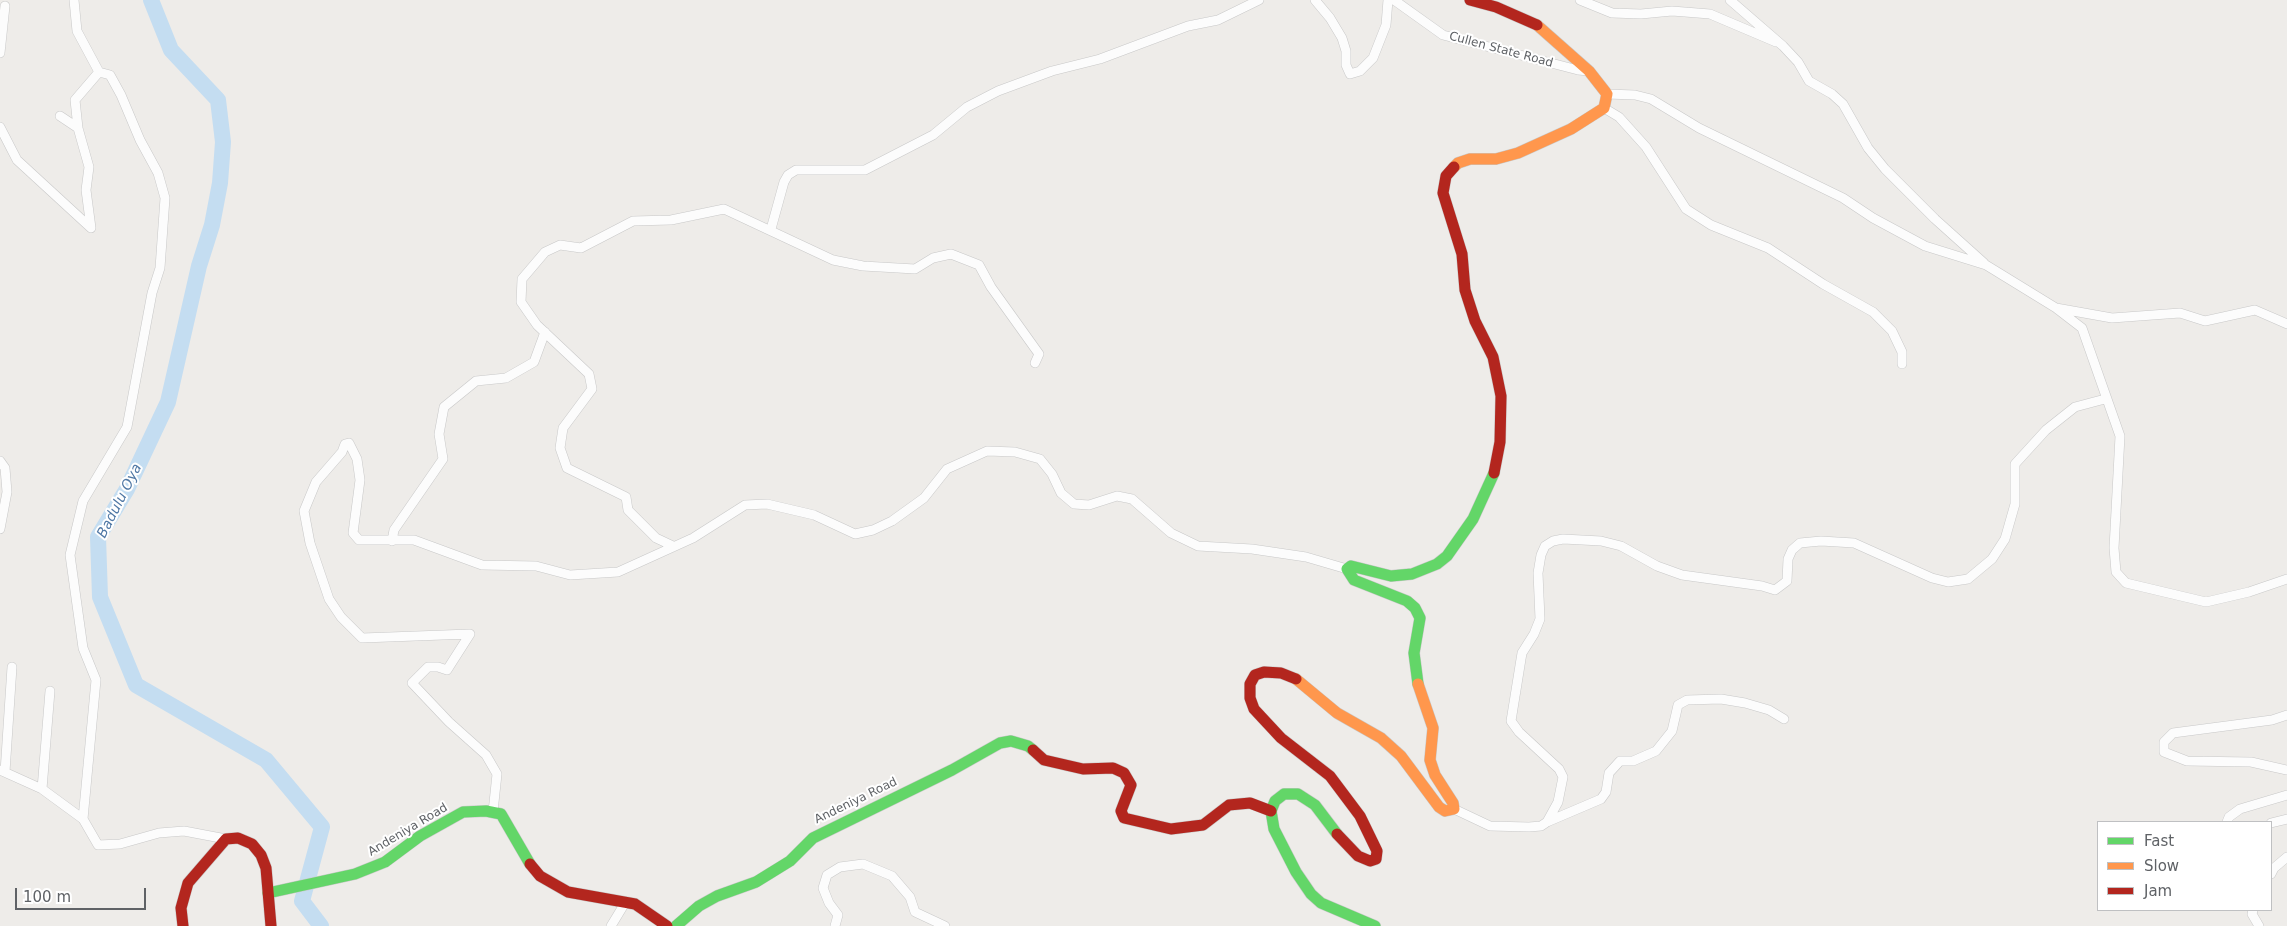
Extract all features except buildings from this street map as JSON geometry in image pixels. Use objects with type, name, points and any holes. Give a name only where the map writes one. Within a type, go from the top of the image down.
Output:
[{"type":"street","points":[[74,0],[76,32],[99,72],[110,75],[121,95],[140,140],[158,173],[165,198],[160,268],[152,293],[127,427],[83,501],[70,555],[83,648],[96,680],[83,819]]},
{"type":"street","points":[[771,229],[784,182],[788,175],[796,170],[865,170],[933,135],[967,107],[998,91],[1052,71],[1100,59],[1188,26],[1218,20],[1259,0]]},
{"type":"street","points":[[1315,0],[1330,18],[1342,38],[1346,51],[1346,65],[1350,74],[1360,72],[1374,58],[1386,25],[1388,0]]},
{"type":"street","name":"Cullen State Road","points":[[1394,0],[1443,35],[1578,70],[1590,71]]},
{"type":"street","points":[[1347,569],[1351,566],[1391,576],[1412,574],[1437,564],[1447,556],[1472,519],[1495,470],[1500,442],[1501,396],[1493,357],[1475,321],[1465,290],[1462,254],[1443,193],[1446,176],[1458,163],[1464,161],[1496,159],[1518,153],[1571,129],[1604,108],[1607,94],[1590,71],[1534,23],[1496,7],[1470,0]]},
{"type":"street","points":[[1580,0],[1612,13],[1641,14],[1672,11],[1710,14],[1783,46]]},
{"type":"street","points":[[1730,0],[1783,46],[1798,62],[1808,81],[1832,94],[1843,104],[1868,148],[1885,169],[1935,219],[1986,265],[2056,308],[2082,328],[2105,399],[2115,418],[2120,436],[2114,548],[2116,572],[2126,583],[2206,602],[2249,592],[2287,579]]},
{"type":"street","points":[[0,53],[5,6]]},
{"type":"street","points":[[0,127],[17,160],[91,228],[86,190],[89,167],[78,128],[75,100],[99,72]]},
{"type":"street","points":[[1607,94],[1651,99],[1698,128],[1843,198],[1873,218],[1925,246],[1986,265]]},
{"type":"street","points":[[1604,108],[1619,117],[1646,147],[1686,209],[1711,225],[1768,248],[1823,284],[1873,312],[1892,331],[1902,352],[1902,364]]},
{"type":"street","points":[[60,116],[78,128]]},
{"type":"street","points":[[673,546],[656,538],[628,510],[626,497],[567,468],[560,448],[563,428],[592,389],[589,374],[537,325],[521,302],[522,279],[545,252],[560,245],[581,248],[633,221],[671,220],[724,209],[771,229],[832,260],[840,262],[864,266],[915,269],[934,258],[951,254],[979,265],[990,287],[1039,354],[1035,362]]},
{"type":"street","points":[[2056,308],[2112,318],[2180,313],[2205,321],[2255,310],[2287,324]]},
{"type":"street","points":[[392,541],[394,530],[443,459],[439,434],[444,407],[476,381],[506,378],[534,362],[545,332]]},
{"type":"street","points":[[1547,822],[1558,802],[1563,777],[1558,768],[1519,732],[1511,721],[1522,653],[1534,634],[1540,619],[1538,574],[1541,555],[1546,546],[1553,541],[1563,539],[1601,541],[1621,546],[1657,566],[1682,575],[1762,586],[1775,590],[1788,581],[1788,559],[1792,550],[1800,543],[1821,541],[1854,543],[1932,578],[1948,582],[1968,579],[1992,559],[2005,539],[2015,504],[2015,464],[2046,430],[2075,407],[2105,399]]},
{"type":"street","points":[[667,926],[636,904],[568,892],[540,876],[524,857],[501,814],[493,812],[497,774],[486,755],[444,717],[412,683],[428,667],[438,667],[447,670],[470,634],[362,638],[341,617],[329,599],[310,542],[304,511],[316,482],[342,452],[345,444],[349,443],[357,458],[360,480],[353,533],[359,540],[414,540],[482,565],[536,566],[570,575],[618,572],[693,538],[745,506],[767,504],[814,516],[855,534],[873,530],[892,521],[924,498],[948,469],[987,451],[1016,452],[1040,459],[1052,474],[1061,492],[1074,504],[1089,505],[1117,496],[1132,499],[1171,533],[1198,546],[1252,549],[1306,557],[1347,569],[1354,580],[1407,601],[1415,608],[1420,618],[1414,653],[1417,681],[1433,728],[1430,760],[1435,775],[1453,803],[1454,809]]},
{"type":"street","points":[[0,461],[5,468],[7,492],[0,529]]},
{"type":"street","points":[[12,667],[2,771],[42,789],[83,819],[98,845],[120,844],[159,833],[184,831],[226,839],[238,838],[252,844],[261,855],[266,868],[271,926]]},
{"type":"street","points":[[1375,926],[1321,903],[1296,872],[1274,829],[1271,811],[1275,801],[1284,794],[1298,794],[1315,804],[1342,840],[1358,856],[1370,861],[1376,859],[1378,850],[1360,816],[1330,776],[1281,738],[1254,709],[1250,698],[1250,684],[1255,675],[1264,672],[1281,673],[1298,679],[1337,713],[1381,738],[1401,756],[1439,807],[1445,811],[1454,809],[1490,826],[1541,826],[1601,800],[1606,792],[1609,773],[1620,761],[1633,761],[1656,751],[1672,731],[1678,705],[1687,700],[1721,699],[1745,703],[1769,710],[1784,720]]},
{"type":"street","points":[[42,789],[50,691]]},
{"type":"street","points":[[2287,715],[2272,720],[2173,732],[2164,742],[2164,752],[2187,762],[2251,762],[2287,770]]},
{"type":"street","name":"Andeniya Road","points":[[676,926],[699,906],[716,896],[756,882],[790,861],[813,838],[952,770],[1000,743],[1012,740],[1028,746],[1044,760],[1082,769],[1113,768],[1124,773],[1131,785],[1121,811],[1124,818],[1171,829],[1203,825],[1229,805],[1250,803],[1271,811]]},
{"type":"street","points":[[2227,821],[2229,817],[2240,809],[2287,795]]},
{"type":"street","name":"Andeniya Road","points":[[268,892],[355,874],[385,862],[420,836],[463,812],[493,812]]},
{"type":"street","points":[[2272,823],[2287,819]]},
{"type":"street","points":[[183,926],[181,908],[188,883],[226,839]]},
{"type":"street","points":[[2272,872],[2287,857]]},
{"type":"street","points":[[835,926],[838,915],[828,903],[823,888],[827,875],[840,867],[863,864],[892,876],[910,897],[915,912],[945,926]]},
{"type":"street","points":[[611,926],[625,903]]},
{"type":"street","points":[[2253,911],[2252,914],[2259,926]]},
{"type":"waterway","name":"Badulu Oya","points":[[151,0],[171,50],[218,100],[223,142],[220,183],[212,225],[199,266],[168,402],[127,489],[98,537],[100,597],[136,685],[266,760],[322,827],[302,901],[321,926]]},
{"type":"traffic: fast","points":[[1418,684],[1414,653],[1420,618],[1415,608],[1407,601],[1354,580],[1347,569],[1351,566],[1391,576],[1412,574],[1437,564],[1447,556],[1473,519],[1494,473]]},
{"type":"traffic: fast","points":[[676,926],[699,906],[717,896],[756,882],[790,861],[813,838],[952,770],[1000,743],[1011,741],[1028,746],[1033,750]]},
{"type":"traffic: fast","points":[[1337,834],[1315,805],[1298,794],[1284,794],[1275,801],[1271,811],[1274,829],[1296,872],[1311,894],[1321,903],[1375,926]]},
{"type":"traffic: fast","points":[[268,893],[355,874],[385,862],[420,836],[463,812],[486,811],[501,814],[530,864]]},
{"type":"traffic: slow","points":[[1454,167],[1458,163],[1470,159],[1496,159],[1518,153],[1571,129],[1604,108],[1607,94],[1589,71],[1537,25]]},
{"type":"traffic: slow","points":[[1296,679],[1337,713],[1381,738],[1401,756],[1439,807],[1445,811],[1454,809],[1453,803],[1435,775],[1430,760],[1433,728],[1418,684]]},
{"type":"traffic: jam","points":[[1470,0],[1496,7],[1537,25]]},
{"type":"traffic: jam","points":[[1454,167],[1446,176],[1443,193],[1462,254],[1465,290],[1475,321],[1493,357],[1501,396],[1500,442],[1494,473]]},
{"type":"traffic: jam","points":[[1296,679],[1281,673],[1264,672],[1255,675],[1250,684],[1250,698],[1254,709],[1281,738],[1330,776],[1360,816],[1377,851],[1376,859],[1370,861],[1358,856],[1337,834]]},
{"type":"traffic: jam","points":[[1033,750],[1044,760],[1083,769],[1113,768],[1124,773],[1131,785],[1121,811],[1124,818],[1171,829],[1203,825],[1229,805],[1250,803],[1271,811]]},
{"type":"traffic: jam","points":[[183,926],[181,908],[188,883],[226,839],[238,838],[252,844],[261,855],[266,868],[271,926]]},
{"type":"traffic: jam","points":[[530,864],[540,876],[568,892],[635,904],[667,926]]}]
